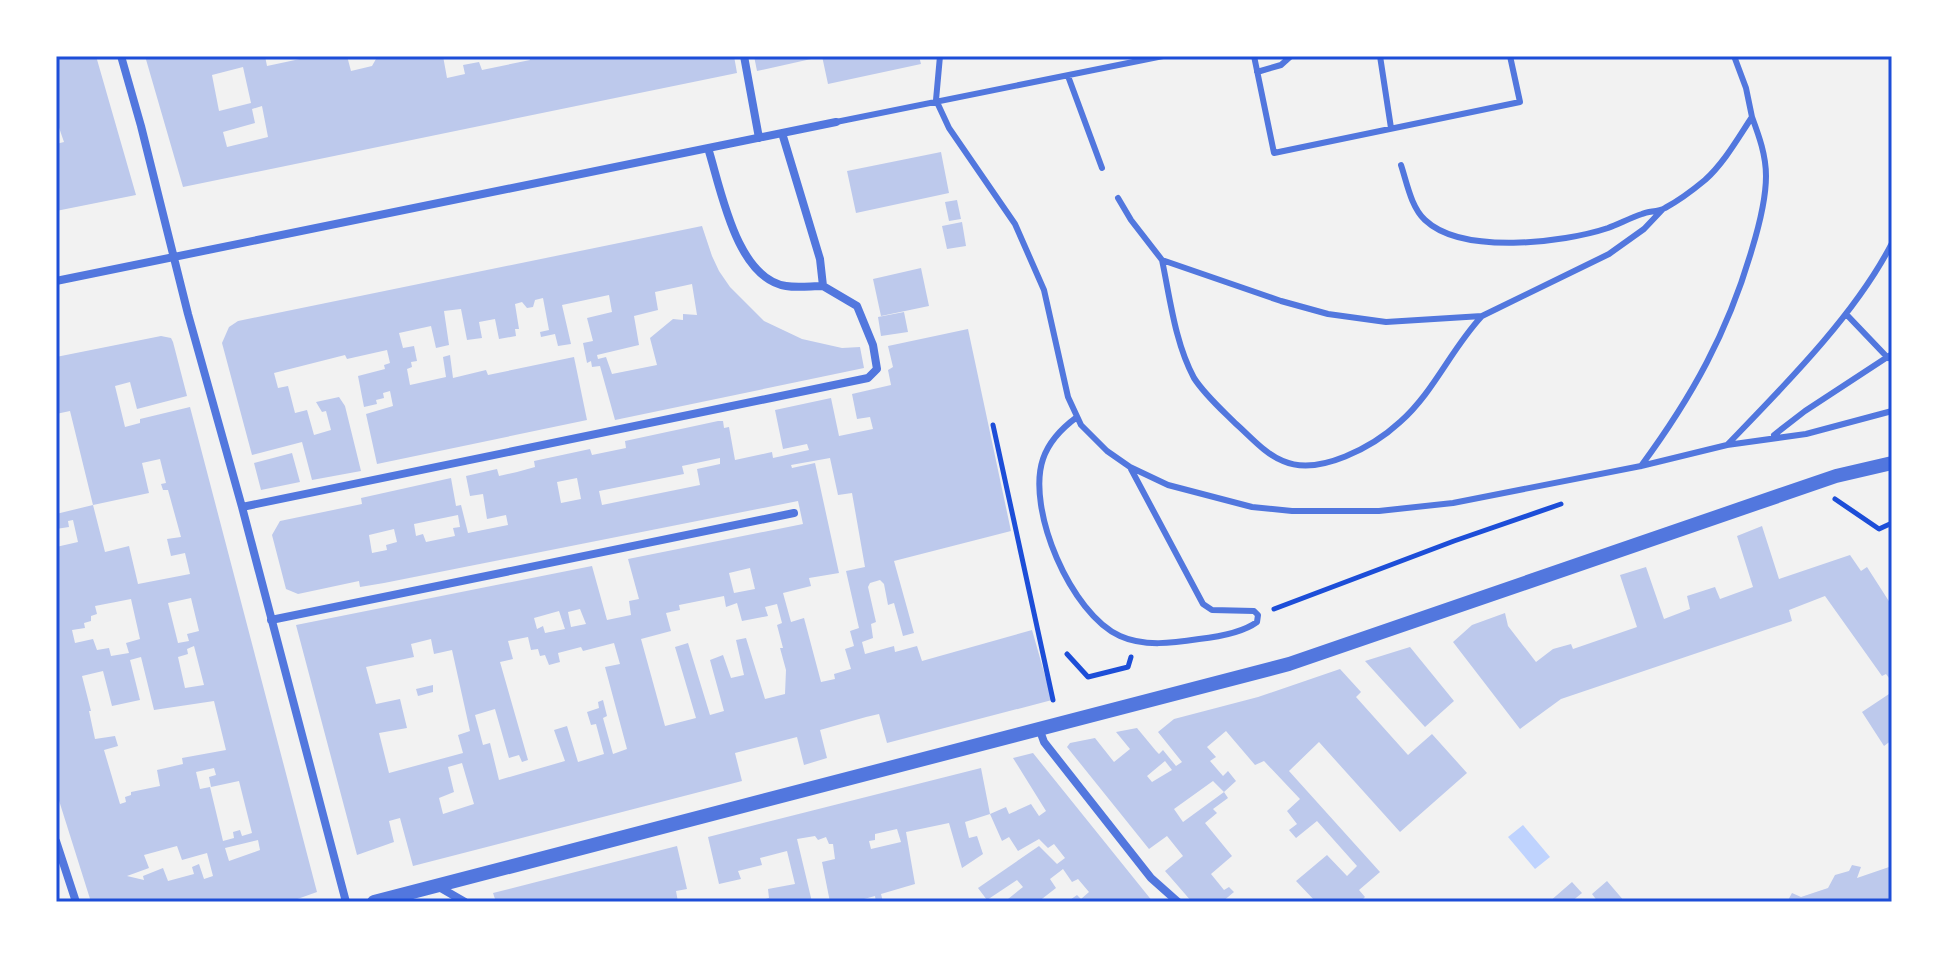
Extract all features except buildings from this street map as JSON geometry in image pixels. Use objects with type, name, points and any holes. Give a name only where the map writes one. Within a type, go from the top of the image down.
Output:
[{"type":"street","points":[[121,56],[346,902]]},
{"type":"street","points":[[744,56],[759,138]]},
{"type":"street","points":[[56,281],[836,122]]},
{"type":"street","points":[[782,133],[820,259],[823,286]]},
{"type":"street","points":[[242,507],[868,378],[877,369],[873,345],[857,306],[823,286],[785,286],[769,280],[755,269],[741,250],[708,148]]},
{"type":"street","points":[[374,902],[1289,664],[1836,476],[1892,463]]},
{"type":"street","points":[[271,620],[794,513]]},
{"type":"street","points":[[1039,728],[1044,742],[1151,878],[1178,902]]},
{"type":"street","points":[[56,841],[76,902]]},
{"type":"street","points":[[438,886],[465,902]]},
{"type":"lane","points":[[940,56],[936,100],[949,128],[1015,224],[1044,290],[1068,397],[1081,425],[1107,451],[1130,467],[1168,485],[1252,507],[1292,511],[1379,511],[1453,503],[1641,466],[1727,445],[1806,434],[1892,411]]},
{"type":"lane","points":[[836,122],[1163,56]]},
{"type":"lane","points":[[1254,56],[1274,153],[1520,102],[1510,56]]},
{"type":"lane","points":[[1257,72],[1281,65],[1291,56]]},
{"type":"lane","points":[[1380,56],[1391,128]]},
{"type":"lane","points":[[1641,466],[1680,414],[1708,362],[1743,280],[1760,223],[1766,177],[1762,145],[1734,56]]},
{"type":"lane","points":[[1068,76],[1102,168]]},
{"type":"lane","points":[[1118,198],[1162,260],[1181,346],[1194,377],[1216,405],[1263,448],[1284,462],[1313,464],[1349,455],[1381,438],[1399,424],[1430,389],[1467,331],[1482,316],[1609,254],[1644,229],[1662,210],[1706,180],[1752,117]]},
{"type":"lane","points":[[1401,165],[1413,199],[1426,221],[1471,240],[1520,242],[1580,235],[1662,210]]},
{"type":"lane","points":[[1727,445],[1846,314],[1892,243]]},
{"type":"lane","points":[[1162,260],[1281,301],[1355,318],[1386,322],[1482,316]]},
{"type":"lane","points":[[1771,437],[1890,356],[1846,314]]},
{"type":"lane","points":[[1077,417],[1062,429],[1042,461],[1040,500],[1067,580],[1091,615],[1118,635],[1152,643],[1193,640],[1250,627],[1257,622],[1258,615],[1254,611],[1212,610],[1203,604],[1130,467]]},
{"type":"path","points":[[993,425],[1053,700]]},
{"type":"path","points":[[1831,497],[1879,529],[1892,523]]},
{"type":"path","points":[[1258,615],[1570,500]]},
{"type":"path","points":[[1067,654],[1088,677],[1128,667],[1130,661]]},
{"type":"water","points":[[1523,825],[1550,857],[1535,869],[1508,837]]}]
